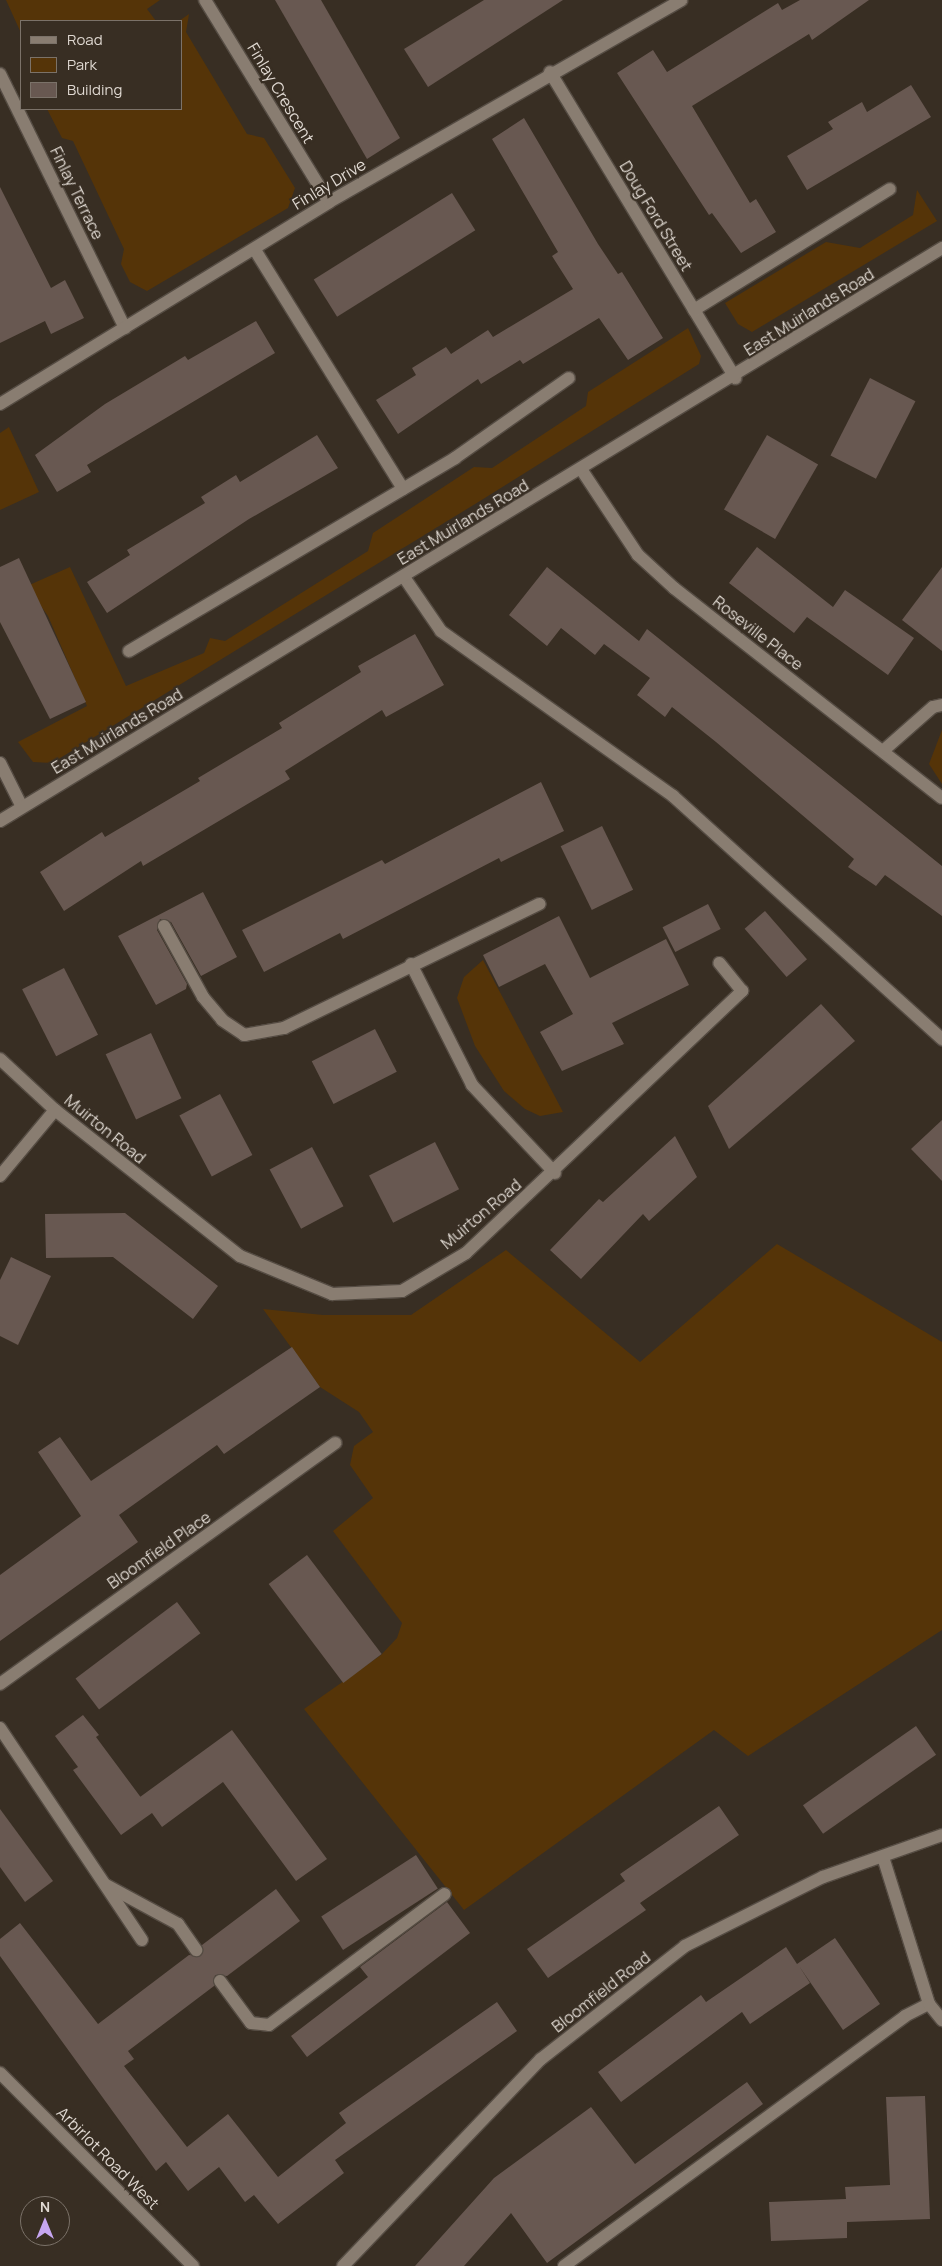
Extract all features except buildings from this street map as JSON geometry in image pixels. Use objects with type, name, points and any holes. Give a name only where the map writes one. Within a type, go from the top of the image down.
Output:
[{"type":"street","name":"Finlay Crescent","points":[[205,0],[328,202]]},
{"type":"street","name":"Finlay Drive","points":[[0,404],[255,250],[328,202],[550,72],[681,0]]},
{"type":"street","name":"Doug Ford Street","points":[[550,72],[735,378]]},
{"type":"street","name":"Finlay Terrace","points":[[0,74],[125,328]]},
{"type":"street","points":[[694,310],[890,189]]},
{"type":"street","name":"East Muirlands Road","points":[[0,821],[735,378],[942,248]]},
{"type":"street","points":[[255,250],[403,489]]},
{"type":"street","points":[[129,650],[403,489],[569,378]]},
{"type":"street","name":"Roseville Place","points":[[581,470],[638,555],[674,588],[884,750],[942,798]]},
{"type":"street","points":[[404,577],[441,631],[673,796],[942,1039]]},
{"type":"street","points":[[884,750],[933,707],[942,705]]},
{"type":"street","points":[[0,762],[22,807]]},
{"type":"street","points":[[164,926],[203,997],[222,1020],[244,1035],[284,1028],[411,964],[538,904]]},
{"type":"street","name":"Muirton Road","points":[[0,1059],[55,1110],[240,1256],[332,1294],[402,1291],[466,1253],[555,1173],[742,991],[719,963]]},
{"type":"street","points":[[411,964],[472,1085],[555,1173]]},
{"type":"street","points":[[0,1176],[55,1110]]},
{"type":"street","name":"Bloomfield Place","points":[[0,1684],[336,1443]]},
{"type":"street","points":[[0,1728],[142,1940]]},
{"type":"street","name":"Bloomfield Road","points":[[342,2266],[541,2059],[685,1946],[823,1877],[942,1835]]},
{"type":"street","points":[[883,1857],[929,2004],[942,2020]]},
{"type":"street","points":[[106,1885],[178,1924],[196,1950]]},
{"type":"street","points":[[220,1981],[251,2023],[269,2025],[444,1894]]},
{"type":"street","points":[[564,2266],[891,2026],[929,2004]]},
{"type":"street","name":"Arbirlot Road West","points":[[0,2074],[193,2266]]},
{"type":"green space","points":[[6,0],[160,0],[147,9],[155,20],[20,20],[20,31]]},
{"type":"green space","points":[[189,14],[186,32],[247,134],[264,138],[295,188],[288,208],[147,291],[130,282],[121,264],[124,249],[73,141],[62,138],[48,110],[182,110],[182,20],[180,20]]},
{"type":"green space","points":[[917,190],[937,221],[752,332],[738,324],[725,303],[826,242],[860,248],[913,215]]},
{"type":"green space","points":[[688,328],[701,356],[699,364],[480,501],[52,763],[33,762],[18,742],[87,706],[48,616],[27,586],[70,567],[126,686],[204,653],[210,638],[225,641],[368,551],[373,533],[474,467],[492,468],[586,406],[588,392]]},
{"type":"green space","points":[[9,427],[39,492],[0,510],[0,433]]},
{"type":"green space","points":[[942,730],[942,784],[929,764]]},
{"type":"green space","points":[[483,960],[563,1112],[540,1116],[525,1109],[504,1091],[475,1046],[457,998],[464,977]]},
{"type":"green space","points":[[777,1244],[942,1342],[942,1630],[748,1756],[714,1730],[464,1910],[304,1709],[381,1655],[397,1638],[402,1623],[333,1531],[373,1498],[350,1465],[354,1446],[373,1432],[359,1412],[320,1387],[263,1309],[323,1315],[411,1315],[506,1250],[640,1362]]}]
